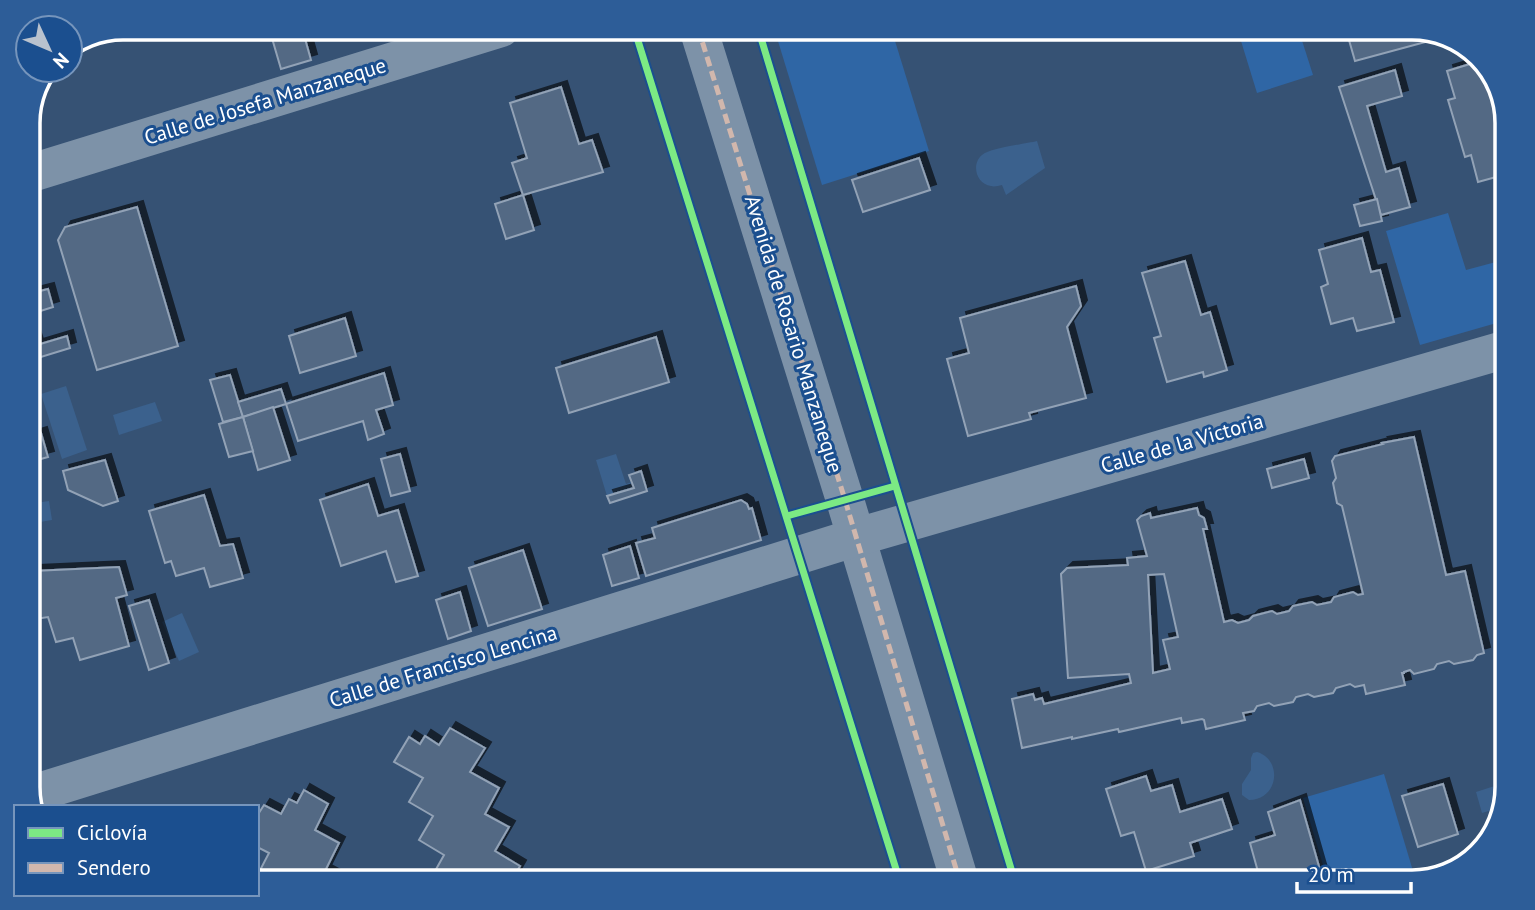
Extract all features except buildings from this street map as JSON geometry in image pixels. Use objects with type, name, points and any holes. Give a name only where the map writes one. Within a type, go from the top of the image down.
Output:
[{"type":"street","name":"Calle de Josefa Manzaneque","points":[[40,170],[462,40]]},
{"type":"street","name":"Avenida de Rosario Manzaneque","points":[[702,40],[857,537],[956,870]]},
{"type":"street","name":"Calle de la Victoria","points":[[857,537],[1495,352]]},
{"type":"street","name":"Calle de Francisco Lencina","points":[[40,792],[857,537]]},
{"type":"shaded area","points":[[778,40],[895,40],[929,151],[822,185]]},
{"type":"shaded area","points":[[1241,40],[1302,40],[1313,75],[1257,93]]},
{"type":"shaded area","points":[[1037,141],[1045,168],[1006,195],[1002,185],[986,184],[979,178],[976,168],[982,155],[1000,148]]},
{"type":"shaded area","points":[[1448,213],[1466,270],[1495,262],[1495,323],[1420,345],[1386,231]]},
{"type":"shaded area","points":[[66,386],[87,450],[62,459],[41,394]]},
{"type":"shaded area","points":[[155,402],[162,421],[119,435],[113,415]]},
{"type":"shaded area","points":[[616,454],[626,484],[632,482],[634,488],[607,496],[596,460]]},
{"type":"shaded area","points":[[49,501],[52,520],[40,522],[40,502]]},
{"type":"shaded area","points":[[182,613],[199,652],[179,661],[162,622]]},
{"type":"shaded area","points":[[1257,752],[1271,762],[1274,778],[1267,793],[1249,800],[1242,795],[1242,784],[1251,770],[1253,753]]},
{"type":"shaded area","points":[[1384,774],[1413,870],[1324,870],[1303,798]]},
{"type":"shaded area","points":[[1495,786],[1491,810],[1482,813],[1476,792]]},
{"type":"marked path","points":[[702,40],[956,870]]},
{"type":"cycle path","points":[[638,40],[896,870]]},
{"type":"cycle path","points":[[762,40],[1011,870]]},
{"type":"cycle path","points":[[787,516],[895,486]]}]
